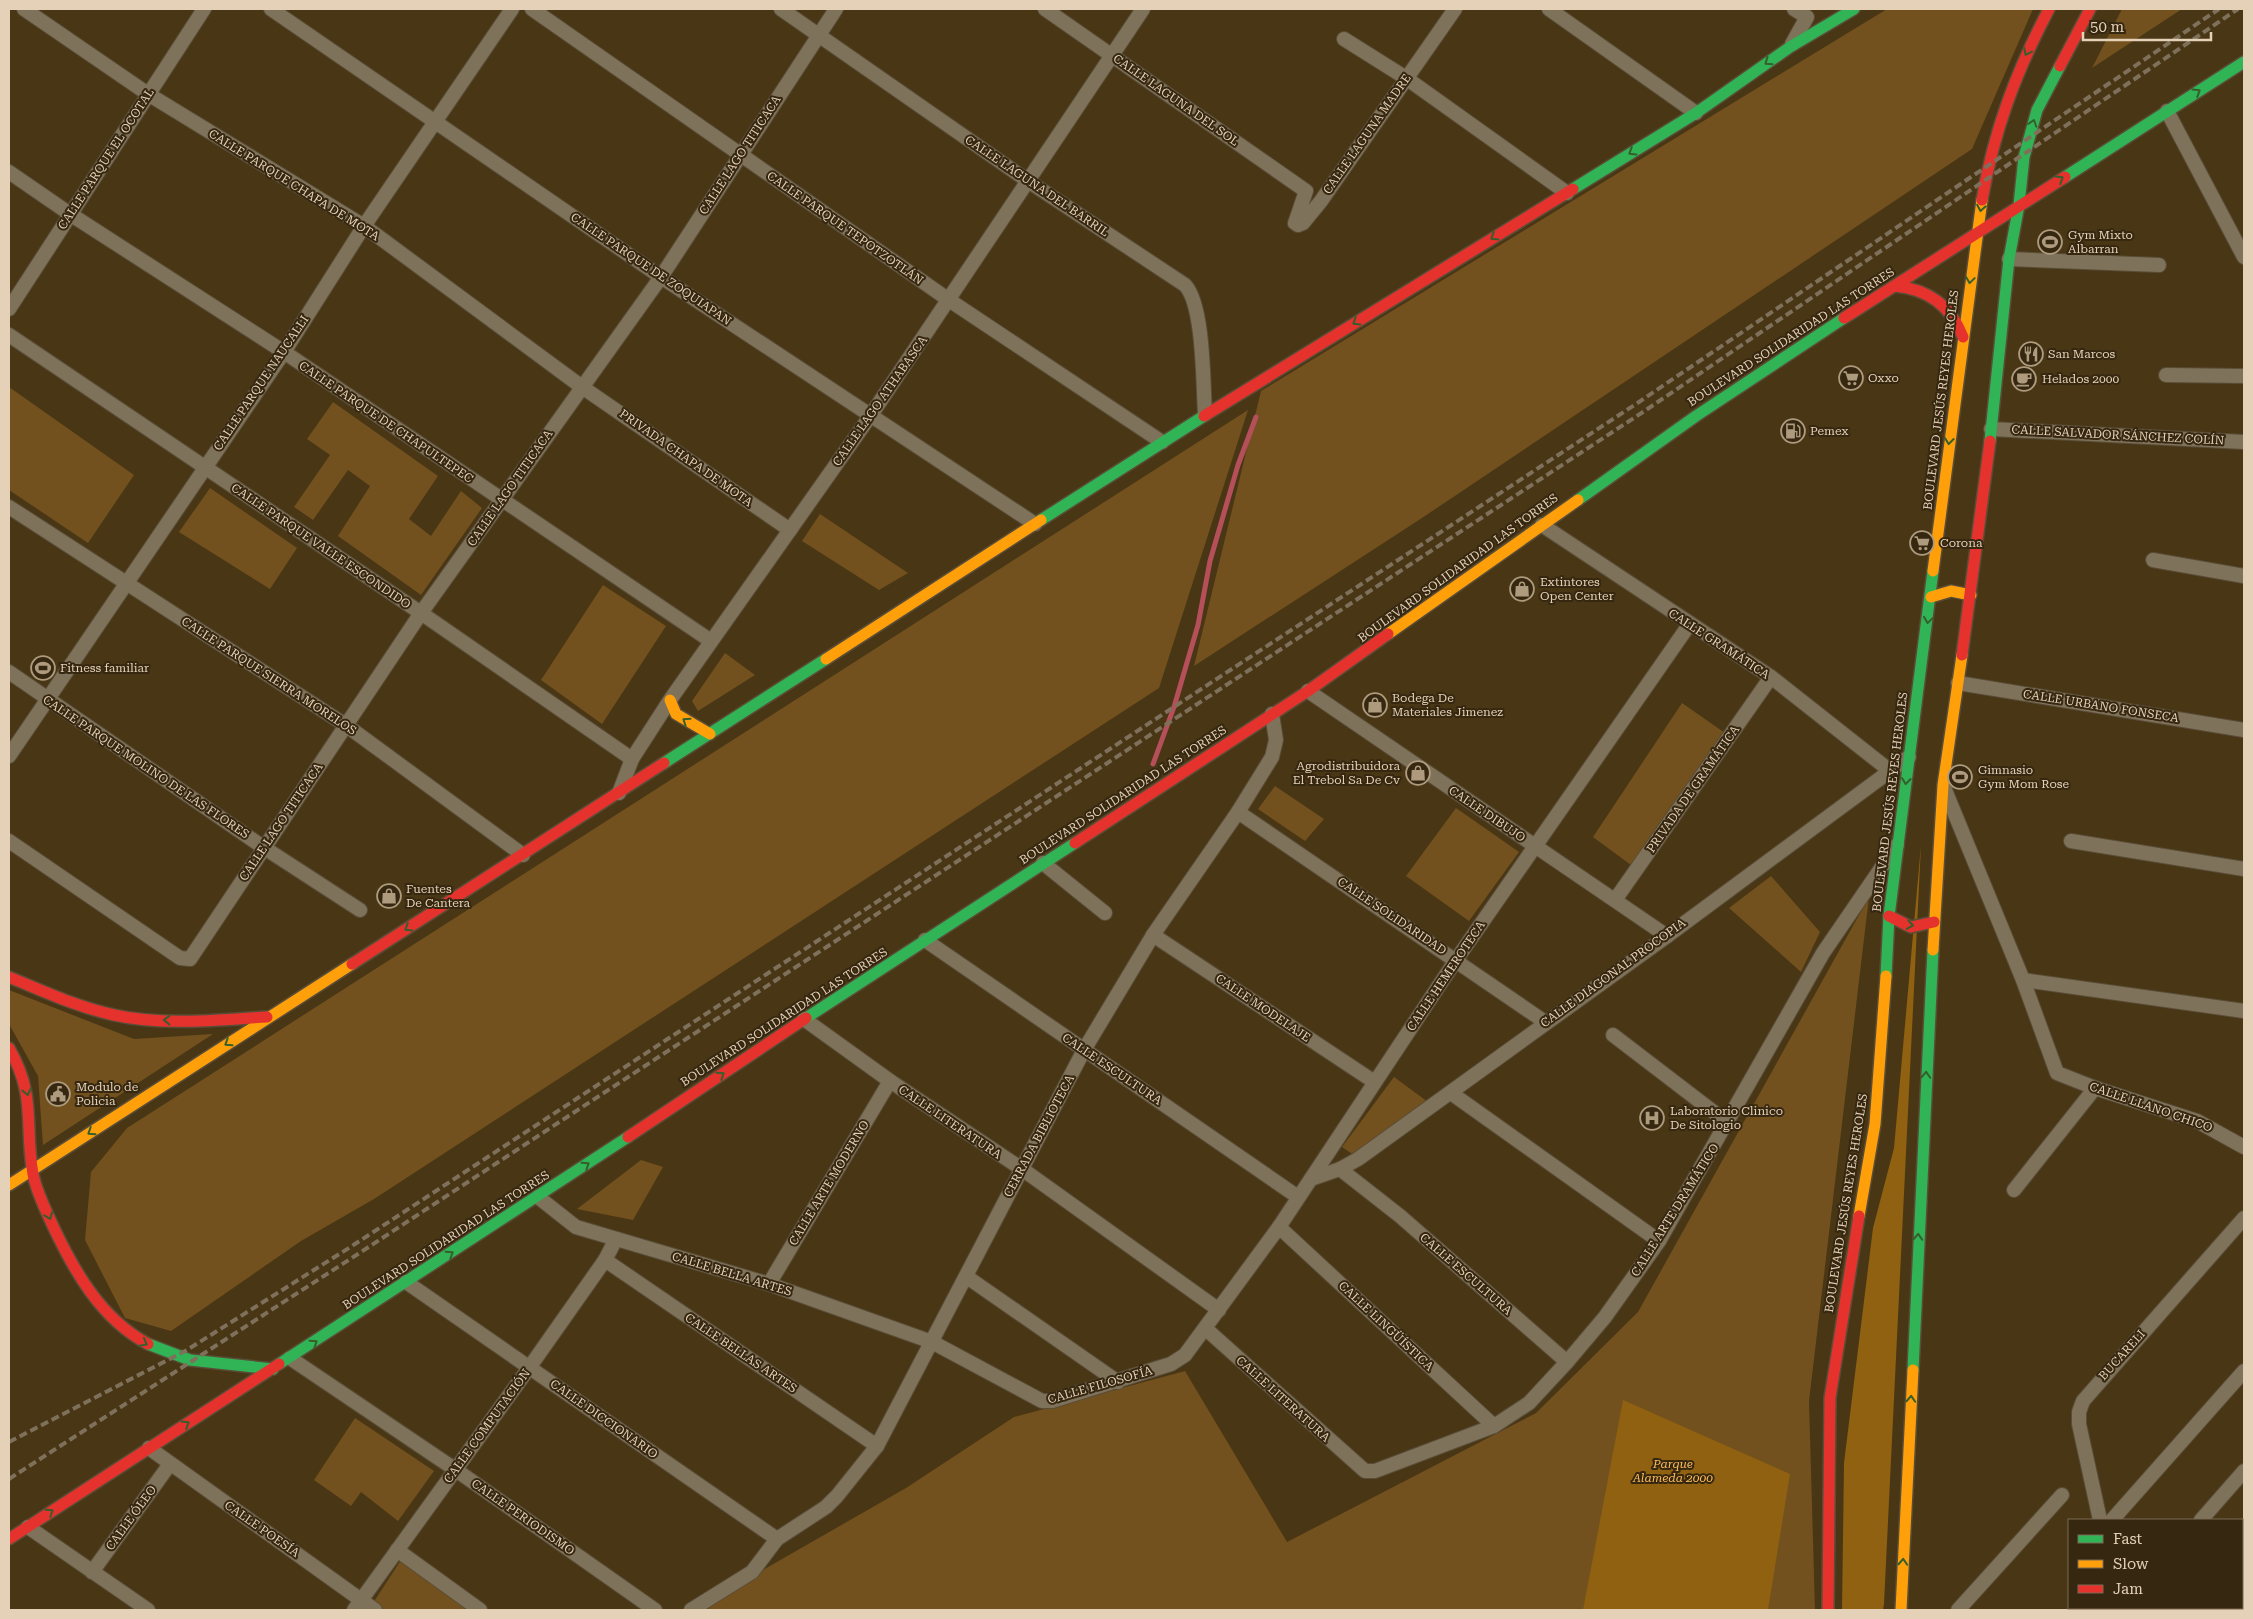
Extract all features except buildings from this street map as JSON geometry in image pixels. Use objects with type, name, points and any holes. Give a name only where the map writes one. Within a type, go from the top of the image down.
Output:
[{"type":"main road","points":[[9,1185],[1205,414],[1567,193],[1696,112],[1790,47],[1854,9]]},
{"type":"main road","name":"BOULEVARD JESÚS REYES HEROLES","points":[[1828,1610],[1828,1443],[1830,1398],[1839,1332],[1875,1124],[1880,1078],[1889,916],[1977,232],[1989,161],[1999,123],[2013,83],[2049,9]]},
{"type":"main road","points":[[1901,1610],[1942,785],[1971,596],[2009,259],[2019,205],[2024,157],[2037,110],[2090,9]]},
{"type":"main road","name":"BOULEVARD SOLIDARIDAD LAS TORRES","points":[[9,1539],[538,1197],[804,1020],[1308,691],[1794,349],[2244,62]]},
{"type":"main road","points":[[1895,286],[1914,287],[1933,296],[1953,316],[1963,337]]},
{"type":"main road","points":[[1931,597],[1950,590],[1963,591],[1971,596]]},
{"type":"main road","points":[[670,700],[676,714],[710,734]]},
{"type":"main road","points":[[1889,916],[1911,927],[1934,922]]},
{"type":"main road","points":[[9,977],[95,1010],[128,1018],[193,1021],[269,1017]]},
{"type":"main road","points":[[9,1048],[17,1060],[28,1092],[32,1170],[67,1256],[94,1299],[111,1319],[131,1336],[152,1348],[180,1358],[273,1369]]},
{"type":"street","name":"CALLE PARQUE CHAPA DE MOTA","points":[[24,9],[148,94],[364,226],[582,386]]},
{"type":"street","name":"CALLE PARQUE EL OCOTAL","points":[[9,309],[204,9]]},
{"type":"street","name":"CALLE PARQUE DE ZOQUIAPAN","points":[[271,9],[661,277],[1035,524]]},
{"type":"street","name":"CALLE PARQUE NAUCALLI","points":[[9,756],[284,352],[364,226],[512,9]]},
{"type":"street","name":"CALLE PARQUE TEPOTZOTLÁN","points":[[532,9],[949,300],[1162,442]]},
{"type":"street","name":"CALLE LAGUNA DEL BARRIL","points":[[780,9],[1028,181],[1190,289],[1194,300],[1201,349],[1205,414]]},
{"type":"street","name":"CALLE LAGO TITICACA","points":[[9,841],[180,958],[190,959],[421,613],[661,277],[836,9]]},
{"type":"street","name":"CALLE LAGUNA DEL SOL","points":[[1045,9],[1306,191]]},
{"type":"street","name":"CALLE LAGO ATHABASCA","points":[[618,794],[632,759],[670,700],[871,415],[1144,9]]},
{"type":"street","name":"CALLE LAGUNA MADRE","points":[[1306,191],[1295,223],[1298,225],[1303,223],[1322,200],[1455,9]]},
{"type":"street","points":[[1548,9],[1696,112]]},
{"type":"street","points":[[1790,47],[1810,13],[1794,9]]},
{"type":"street","points":[[1344,39],[1406,78],[1567,193]]},
{"type":"street","points":[[2167,111],[2244,257]]},
{"type":"street","name":"CALLE PARQUE DE CHAPULTEPEC","points":[[9,172],[70,214],[284,352],[500,500],[712,641]]},
{"type":"street","points":[[2009,259],[2159,265]]},
{"type":"street","name":"CALLE PARQUE VALLE ESCONDIDO","points":[[9,335],[421,613],[632,759]]},
{"type":"street","points":[[2166,375],[2244,376]]},
{"type":"street","name":"PRIVADA CHAPA DE MOTA","points":[[582,386],[790,530]]},
{"type":"street","name":"CALLE SALVADOR SÁNCHEZ COLÍN","points":[[1991,429],[2244,442]]},
{"type":"street","name":"CALLE PARQUE SIERRA MORELOS","points":[[9,508],[347,726],[523,855]]},
{"type":"street","name":"CALLE GRAMÁTICA","points":[[1542,525],[1771,678],[1889,770]]},
{"type":"street","points":[[2154,560],[2244,576]]},
{"type":"street","name":"CALLE HEMEROTECA","points":[[1206,1329],[1279,1227],[1456,960],[1689,625]]},
{"type":"street","name":"CALLE PARQUE MOLINO DE LAS FLORES","points":[[9,672],[263,847],[360,910]]},
{"type":"street","name":"PRIVADA DE GRAMÁTICA","points":[[1614,900],[1771,678]]},
{"type":"street","name":"CALLE URBANO FONSECA","points":[[1958,683],[2244,730]]},
{"type":"street","name":"CALLE DIBUJO","points":[[1308,691],[1667,936]]},
{"type":"street","name":"CERRADA BIBLIOTECA","points":[[777,1539],[814,1516],[837,1496],[877,1446],[1084,1050],[1153,935],[1238,812],[1272,757],[1276,740],[1272,714]]},
{"type":"street","name":"CALLE DIAGONAL PROCOPIA","points":[[1311,1179],[1340,1169],[1358,1159],[1451,1093],[1545,1022],[1667,936],[1909,757]]},
{"type":"street","points":[[1942,785],[2023,980],[2244,1011]]},
{"type":"street","name":"CALLE SOLIDARIDAD","points":[[1238,812],[1545,1022]]},
{"type":"street","points":[[2071,841],[2244,869]]},
{"type":"street","name":"CALLE ARTE DRAMÁTICO","points":[[1361,1468],[1375,1471],[1494,1426],[1529,1403],[1567,1362],[1605,1316],[1659,1241],[1728,1123],[1823,953],[1898,845]]},
{"type":"street","points":[[1043,863],[1105,913]]},
{"type":"street","name":"CALLE MODELAJE","points":[[1153,935],[1374,1082]]},
{"type":"street","name":"CALLE ESCULTURA","points":[[926,940],[1298,1197]]},
{"type":"street","name":"CALLE LLANO CHICO","points":[[2023,980],[2056,1071],[2061,1075],[2095,1088],[2198,1121],[2244,1147]]},
{"type":"street","name":"CALLE LITERATURA","points":[[804,1020],[890,1081],[1022,1169],[1219,1310]]},
{"type":"street","points":[[1613,1036],[1728,1123]]},
{"type":"street","name":"CALLE ARTE MODERNO","points":[[769,1284],[890,1081]]},
{"type":"street","points":[[2014,1190],[2095,1088]]},
{"type":"street","points":[[1451,1093],[1659,1241]]},
{"type":"street","name":"CALLE ESCULTURA","points":[[1340,1169],[1400,1216],[1567,1362]]},
{"type":"street","name":"CALLE BELLA ARTES","points":[[538,1197],[576,1227],[769,1284],[932,1342]]},
{"type":"street","name":"BUCARELI","points":[[2100,1519],[2078,1424],[2079,1412],[2083,1401],[2244,1218]]},
{"type":"street","name":"CALLE LINGÜÍSTICA","points":[[1279,1227],[1494,1426]]},
{"type":"street","name":"CALLE COMPUTACIÓN","points":[[357,1605],[529,1368],[604,1260],[616,1239]]},
{"type":"street","name":"CALLE BELLAS ARTES","points":[[604,1260],[877,1446]]},
{"type":"street","points":[[967,1277],[1118,1382]]},
{"type":"street","name":"CALLE DICCIONARIO","points":[[406,1282],[777,1539]]},
{"type":"street","name":"CALLE LITERATURA","points":[[1206,1329],[1361,1468]]},
{"type":"street","name":"CALLE FILOSOFÍA","points":[[932,1342],[1042,1401],[1052,1401],[1118,1382],[1179,1360],[1206,1329]]},
{"type":"street","name":"CALLE PERIODISMO","points":[[290,1358],[456,1470],[655,1610]]},
{"type":"street","points":[[2113,1519],[2244,1371]]},
{"type":"street","name":"CALLE POESÍA","points":[[149,1448],[357,1605],[375,1610]]},
{"type":"street","name":"CALLE ÓLEO","points":[[92,1572],[170,1464]]},
{"type":"street","points":[[2202,1519],[2244,1471]]},
{"type":"street","points":[[1958,1610],[2062,1495]]},
{"type":"street","points":[[28,1527],[148,1610]]},
{"type":"street","points":[[691,1610],[752,1572],[777,1539]]},
{"type":"street","points":[[397,1550],[480,1610]]},
{"type":"green space","points":[[1887,9],[2033,9],[1972,149],[1422,518],[1194,666],[1261,391]]},
{"type":"green space","points":[[2122,9],[2182,9],[2092,68]]},
{"type":"green space","points":[[9,387],[134,475],[88,543],[9,490]]},
{"type":"green space","points":[[333,402],[438,476],[409,519],[431,536],[461,491],[482,508],[421,595],[338,536],[370,486],[348,470],[313,520],[294,507],[330,455],[307,439]]},
{"type":"green space","points":[[1248,410],[1159,688],[374,1199],[301,1241],[171,1331],[125,1318],[85,1240],[91,1172],[127,1128]]},
{"type":"green space","points":[[210,488],[297,548],[270,589],[179,532]]},
{"type":"green space","points":[[820,514],[908,573],[879,590],[802,541]]},
{"type":"green space","points":[[603,585],[666,626],[602,724],[541,680]]},
{"type":"green space","points":[[725,653],[755,675],[698,711],[692,701]]},
{"type":"green space","points":[[1682,703],[1725,733],[1635,868],[1593,837]]},
{"type":"green space","points":[[1275,786],[1324,819],[1305,841],[1258,809]]},
{"type":"green space","points":[[1456,808],[1519,852],[1469,921],[1406,876]]},
{"type":"green space","points":[[1921,845],[1884,1604],[1883,1610],[1842,1610],[1844,1463],[1873,1228],[1894,1148]]},
{"type":"green space","points":[[1771,876],[1820,932],[1801,972],[1729,908]]},
{"type":"green space","name":"Parque Alameda 2000","points":[[1869,897],[1809,1401],[1815,1610],[693,1610],[906,1488],[1014,1417],[1185,1371],[1287,1542],[1536,1413],[1638,1312]]},
{"type":"green space","points":[[9,990],[134,1039],[213,1034],[43,1145],[38,1076],[9,1024]]},
{"type":"green space","points":[[1394,1077],[1428,1102],[1358,1158],[1342,1147]]},
{"type":"green space","points":[[641,1160],[663,1167],[633,1220],[577,1209]]},
{"type":"green space","points":[[1623,1400],[1790,1474],[1768,1610],[1583,1610]]},
{"type":"green space","points":[[355,1418],[434,1471],[398,1521],[361,1492],[351,1506],[314,1480]]},
{"type":"green space","points":[[401,1560],[471,1610],[383,1610],[373,1603]]},
{"type":"waterway","points":[[1153,764],[1174,707],[1198,625],[1210,561],[1238,465],[1256,417]]},
{"type":"railway","points":[[9,1442],[187,1350],[352,1246],[1639,402],[2219,9]]},
{"type":"railway","points":[[9,1479],[358,1254],[1643,412],[2238,9]]},
{"type":"traffic: fast","points":[[1573,189],[1696,113],[1790,47],[1854,9]]},
{"type":"traffic: fast","points":[[2065,177],[2244,62]]},
{"type":"traffic: fast","points":[[1990,441],[2009,259],[2019,205],[2024,157],[2037,110],[2060,66]]},
{"type":"traffic: fast","points":[[1578,500],[1696,416],[1844,318]]},
{"type":"traffic: fast","points":[[1041,520],[1204,416]]},
{"type":"traffic: fast","points":[[1886,976],[1889,916],[1933,571]]},
{"type":"traffic: fast","points":[[664,763],[826,659]]},
{"type":"traffic: fast","points":[[806,1018],[1075,843]]},
{"type":"traffic: fast","points":[[1913,1370],[1933,950]]},
{"type":"traffic: fast","points":[[279,1364],[628,1137]]},
{"type":"traffic: fast","points":[[148,1344],[190,1360],[273,1369]]},
{"type":"traffic: slow","points":[[1933,571],[1982,200]]},
{"type":"traffic: slow","points":[[1388,634],[1578,500]]},
{"type":"traffic: slow","points":[[826,659],[1041,520]]},
{"type":"traffic: slow","points":[[1931,597],[1951,591],[1971,595]]},
{"type":"traffic: slow","points":[[1933,950],[1943,785],[1962,655]]},
{"type":"traffic: slow","points":[[670,700],[676,714],[710,734]]},
{"type":"traffic: slow","points":[[9,1185],[352,964]]},
{"type":"traffic: slow","points":[[1859,1216],[1875,1124],[1886,976]]},
{"type":"traffic: slow","points":[[1901,1610],[1913,1370]]},
{"type":"traffic: jam","points":[[1982,200],[1993,149],[2016,79],[2049,9]]},
{"type":"traffic: jam","points":[[2060,66],[2090,9]]},
{"type":"traffic: jam","points":[[1844,318],[2065,177]]},
{"type":"traffic: jam","points":[[1204,416],[1573,189]]},
{"type":"traffic: jam","points":[[1895,286],[1918,291],[1937,301],[1952,316],[1963,337]]},
{"type":"traffic: jam","points":[[1962,655],[1990,441]]},
{"type":"traffic: jam","points":[[1075,843],[1308,691],[1388,634]]},
{"type":"traffic: jam","points":[[352,964],[664,763]]},
{"type":"traffic: jam","points":[[1889,916],[1911,927],[1934,922]]},
{"type":"traffic: jam","points":[[9,977],[87,1008],[133,1018],[209,1021],[267,1017]]},
{"type":"traffic: jam","points":[[628,1137],[806,1018]]},
{"type":"traffic: jam","points":[[9,1048],[18,1065],[27,1096],[34,1180],[52,1224],[70,1259],[91,1292],[116,1321],[131,1334],[148,1344]]},
{"type":"traffic: jam","points":[[1828,1610],[1830,1398],[1859,1216]]},
{"type":"traffic: jam","points":[[9,1539],[279,1364]]},
{"type":"place","name":"Gym Mixto Albarran","points":[[2050,242]]},
{"type":"place","name":"San Marcos","points":[[2031,354]]},
{"type":"place","name":"Oxxo","points":[[1851,378]]},
{"type":"place","name":"Helados 2000","points":[[2024,379]]},
{"type":"place","name":"Pemex","points":[[1793,431]]},
{"type":"place","name":"Corona","points":[[1922,543]]},
{"type":"place","name":"Extintores Open Center","points":[[1522,589]]},
{"type":"place","name":"Fitness familiar","points":[[43,668]]},
{"type":"place","name":"Bodega De Materiales Jimenez","points":[[1375,705]]},
{"type":"place","name":"Agrodistribuidora El Trebol Sa De Cv","points":[[1418,773]]},
{"type":"place","name":"Gimnasio Gym Mom Rose","points":[[1960,777]]},
{"type":"place","name":"Fuentes De Cantera","points":[[389,896]]},
{"type":"place","name":"Modulo de Policia","points":[[58,1094]]},
{"type":"place","name":"Laboratorio Clinico De Sitologio","points":[[1652,1118]]}]
